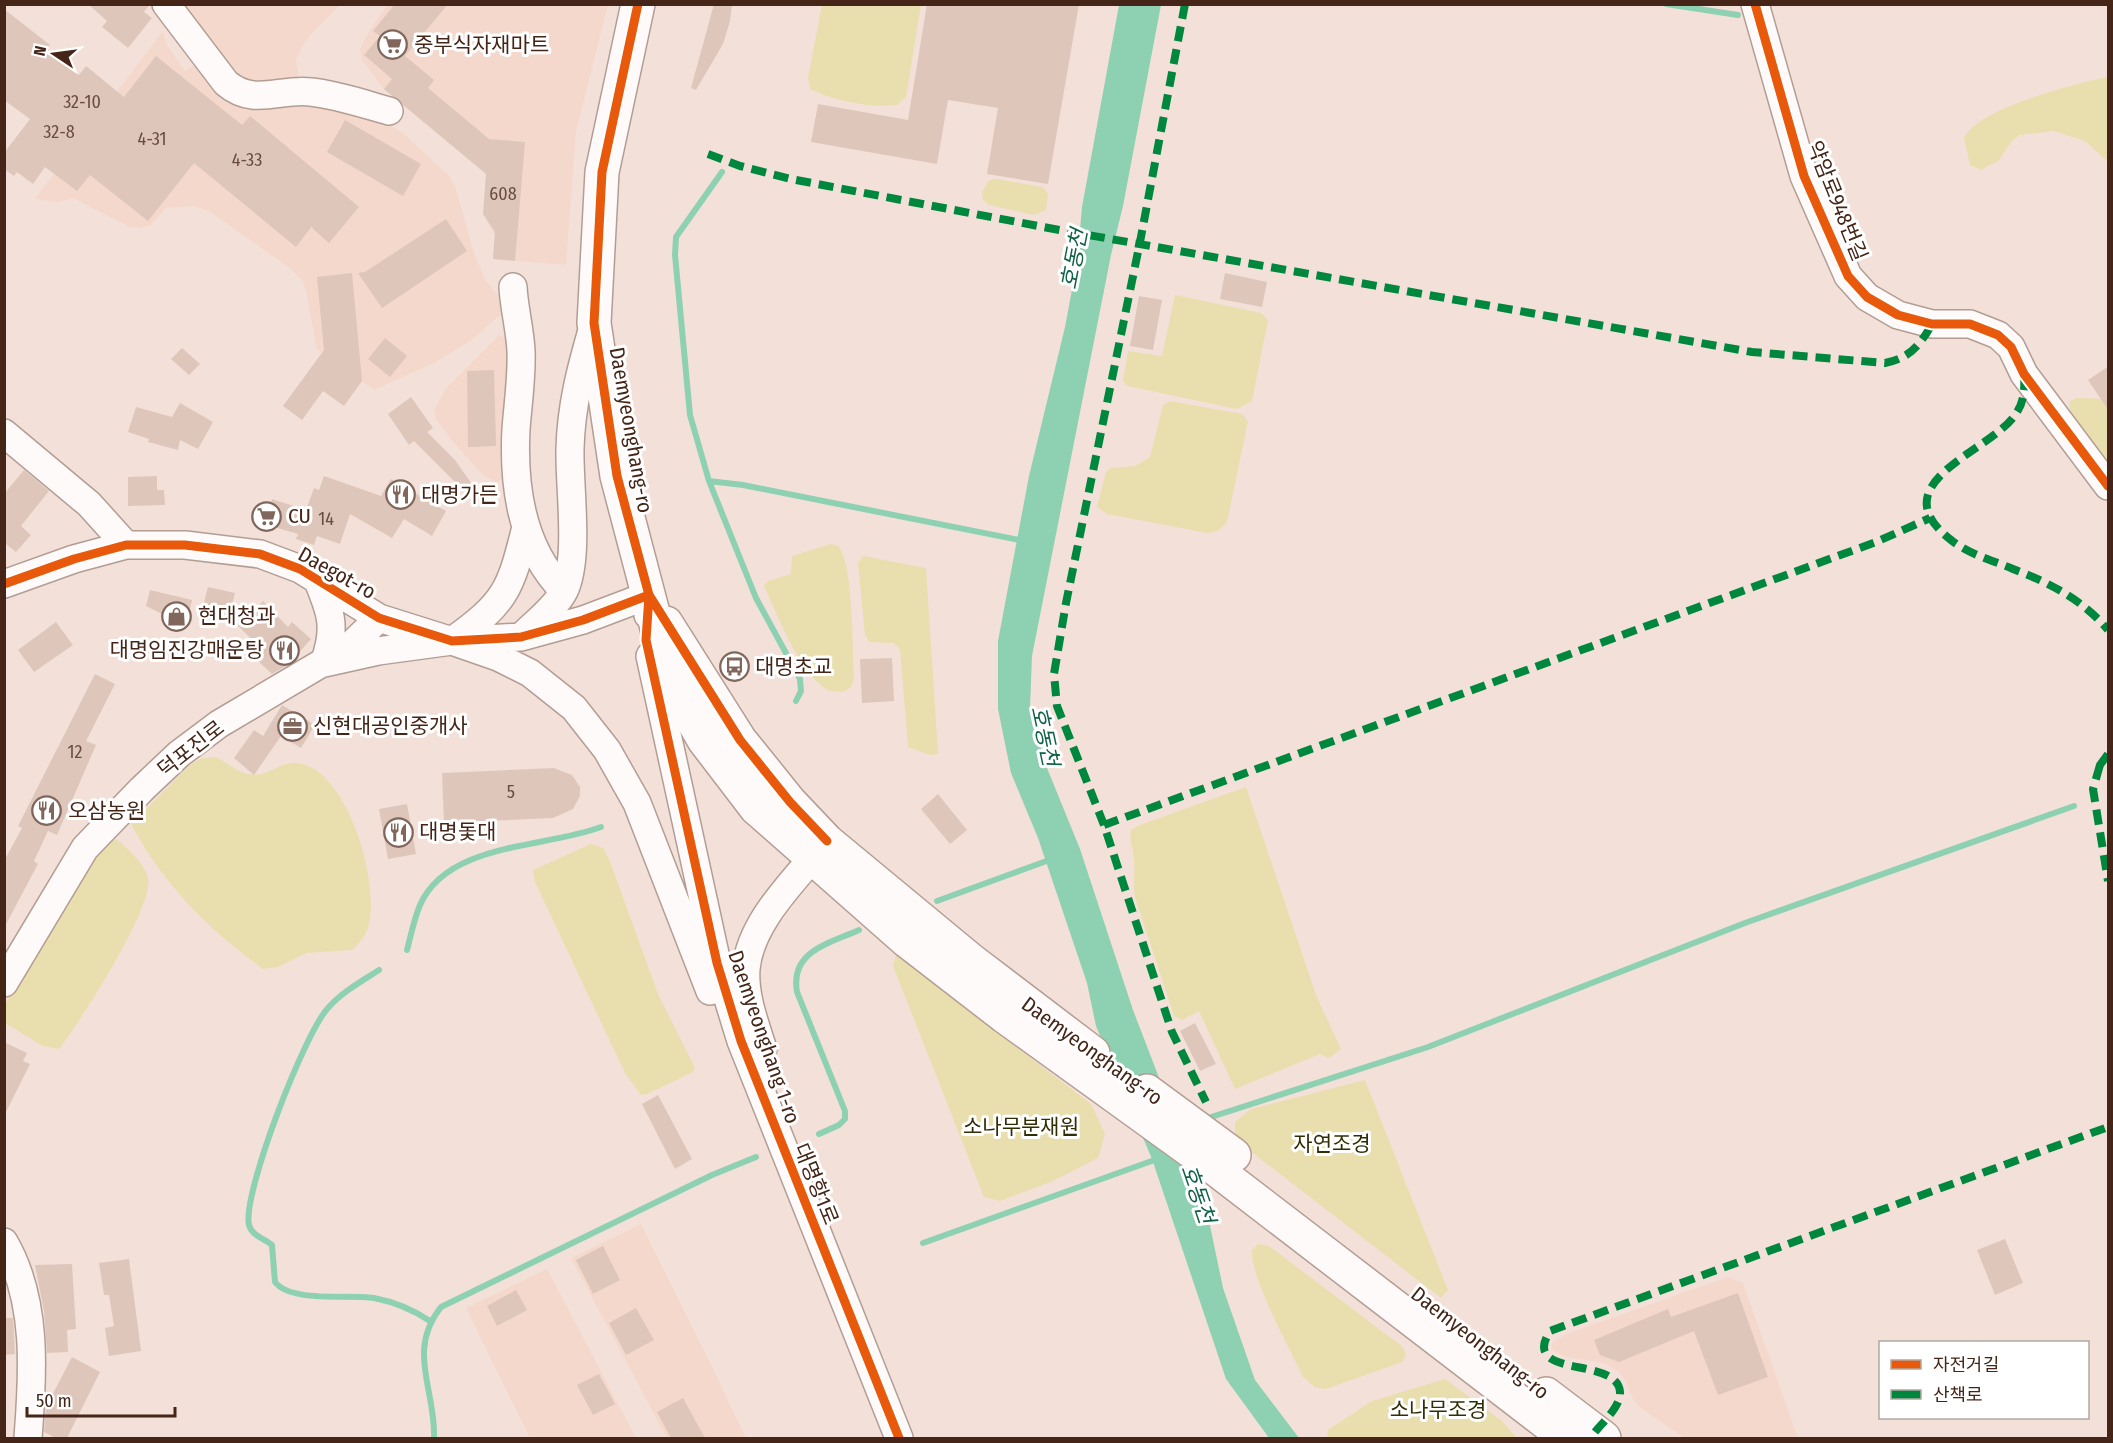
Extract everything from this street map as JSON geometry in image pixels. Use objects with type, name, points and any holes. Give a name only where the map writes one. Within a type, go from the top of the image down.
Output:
[{"type":"main road","name":"Daemyeonghang-ro","points":[[638,4],[602,172],[594,323],[617,476],[649,596],[740,740],[790,802],[819,850],[906,941],[1094,1082],[1209,1164],[1566,1438]]},
{"type":"main road","name":"Daemyeonghang-ro","points":[[819,850],[972,961],[1082,1045],[1199,1128],[1604,1438]]},
{"type":"street","points":[[166,4],[220,75],[235,91],[261,97],[307,92],[326,94],[389,111]]},
{"type":"street","name":"약암로948번길","points":[[1755,4],[1804,176],[1848,276],[1867,297],[1898,315],[1932,324],[1970,324],[1998,334],[2011,347],[2024,374],[2109,486]]},
{"type":"street","points":[[513,287],[521,349],[516,430],[518,483],[526,527],[536,554],[547,574],[564,591]]},
{"type":"street","points":[[521,637],[564,591],[571,548],[570,449],[574,390],[594,323]]},
{"type":"street","points":[[4,433],[89,504],[126,545]]},
{"type":"street","points":[[452,641],[491,611],[505,595],[515,570],[526,527]]},
{"type":"street","name":"Daegot-ro","points":[[4,584],[74,559],[126,545],[185,545],[260,554],[300,569],[379,618],[452,641],[521,637],[583,620],[649,596]]},
{"type":"street","points":[[317,579],[333,626],[332,643],[324,663]]},
{"type":"street","name":"Daemyeonghang 1-ro","points":[[649,596],[646,640],[717,963],[741,1041],[899,1438]]},
{"type":"street","name":"덕포진로","points":[[4,983],[86,848],[142,789],[179,754],[219,724],[349,647],[379,618]]},
{"type":"street","points":[[324,663],[378,651],[452,641],[498,657],[530,673],[574,708],[607,750],[637,803],[708,988],[741,1041]]},
{"type":"street","name":"대명항1로","points":[[819,850],[773,908],[750,948],[746,970],[748,995],[766,1062],[844,1251],[916,1438]]},
{"type":"street","points":[[4,1242],[17,1267],[27,1314],[31,1390],[28,1438]]},
{"type":"shaded area","points":[[178,5],[340,5],[310,35],[301,49],[296,60],[299,77],[268,83],[242,81]]},
{"type":"shaded area","points":[[387,5],[608,5],[576,131],[566,265],[493,259],[495,236],[483,214],[486,173],[384,89],[362,60],[360,49]]},
{"type":"shaded area","points":[[163,31],[167,45],[185,71],[196,64],[221,96],[232,104],[263,110],[301,100],[379,118],[404,134],[449,176],[455,186],[475,256],[486,281],[504,302],[505,311],[470,341],[436,362],[374,390],[317,349],[302,280],[291,269],[209,211],[194,206],[166,208],[151,225],[141,228],[130,227],[73,198],[57,202],[35,199]]},
{"type":"shaded area","points":[[499,335],[508,338],[509,368],[502,427],[504,477],[496,483],[482,474],[453,442],[436,419],[434,410],[447,387]]},
{"type":"shaded area","points":[[641,1224],[746,1438],[667,1438],[571,1258]]},
{"type":"shaded area","points":[[547,1269],[636,1438],[530,1438],[466,1308]]},
{"type":"shaded area","points":[[1728,1277],[1743,1283],[1798,1438],[1684,1438],[1634,1401],[1619,1372],[1605,1363],[1566,1357],[1553,1351],[1551,1345],[1566,1334]]},
{"type":"green space","points":[[822,5],[921,5],[906,97],[897,105],[852,103],[810,89],[808,78]]},
{"type":"green space","points":[[2108,77],[2108,162],[2085,141],[2054,131],[2019,135],[2011,142],[1999,160],[1981,170],[1970,165],[1964,138],[1972,127],[1987,117],[2052,91]]},
{"type":"green space","points":[[996,179],[1043,187],[1048,194],[1046,210],[1034,215],[989,205],[983,200],[982,192],[989,180]]},
{"type":"green space","points":[[1175,295],[1261,313],[1268,320],[1252,401],[1237,409],[1128,386],[1123,381],[1128,351],[1162,356]]},
{"type":"green space","points":[[2077,398],[2108,399],[2108,469],[2072,417],[2070,401]]},
{"type":"green space","points":[[1170,401],[1242,414],[1248,421],[1227,522],[1218,531],[1207,533],[1107,514],[1097,507],[1106,472],[1111,468],[1135,466],[1150,457],[1163,405]]},
{"type":"green space","points":[[831,544],[839,546],[844,558],[850,591],[854,678],[851,687],[845,691],[825,689],[805,667],[789,640],[764,586],[768,581],[791,574],[792,556]]},
{"type":"green space","points":[[863,556],[926,568],[938,754],[930,755],[908,747],[900,649],[894,643],[869,642],[865,635],[858,563]]},
{"type":"green space","points":[[216,757],[241,772],[256,775],[290,763],[306,765],[322,775],[336,791],[358,836],[366,862],[370,887],[371,909],[368,928],[352,950],[306,953],[278,967],[263,969],[224,938],[188,904],[157,866],[131,824],[190,765],[202,758]]},
{"type":"green space","points":[[1246,787],[1316,995],[1341,1049],[1329,1058],[1320,1054],[1235,1089],[1199,1011],[1182,1020],[1174,1016],[1135,897],[1131,830]]},
{"type":"green space","points":[[116,839],[139,861],[148,878],[147,893],[140,914],[114,965],[59,1049],[43,1046],[5,1023],[4,1006],[84,872],[100,850]]},
{"type":"green space","points":[[591,844],[603,848],[609,859],[658,994],[695,1068],[693,1072],[647,1094],[641,1095],[625,1073],[535,882],[533,870]]},
{"type":"green space","name":"소나무분재원","points":[[896,955],[1091,1104],[1105,1134],[1098,1158],[1053,1181],[1000,1201],[984,1197],[893,966]]},
{"type":"green space","name":"자연조경","points":[[1365,1080],[1448,1290],[1441,1298],[1241,1144],[1235,1133],[1235,1122],[1251,1109]]},
{"type":"green space","points":[[1258,1244],[1269,1246],[1403,1347],[1406,1355],[1402,1362],[1326,1389],[1315,1387],[1303,1377],[1257,1277],[1252,1250]]},
{"type":"green space","name":"소나무조경","points":[[1445,1379],[1502,1421],[1517,1438],[1327,1438],[1328,1430],[1372,1401]]},
{"type":"water","name":"호동천","points":[[1119,5],[1161,5],[1032,656],[1030,708],[1045,763],[1080,849],[1133,1010],[1203,1192],[1223,1288],[1255,1380],[1299,1438],[1269,1438],[1226,1379],[1152,1159],[1096,1026],[1087,983],[1038,838],[1011,773],[998,709],[998,641],[1029,476],[1065,327],[1077,263],[1082,207]]},
{"type":"building","points":[[88,4],[150,4],[144,12],[152,18],[128,48],[102,27],[107,21]]},
{"type":"building","points":[[395,4],[448,4],[405,56],[434,80],[428,88],[489,139],[525,142],[515,261],[493,259],[495,232],[483,214],[486,174],[384,89],[392,79],[364,55],[380,36],[373,31]]},
{"type":"building","points":[[714,4],[732,4],[730,21],[723,44],[696,90],[691,88]]},
{"type":"building","points":[[927,4],[1079,4],[1048,184],[987,174],[998,108],[948,100],[937,164],[811,142],[818,104],[908,120]]},
{"type":"building","points":[[4,9],[50,45],[47,49],[79,75],[86,66],[124,97],[156,56],[242,125],[250,116],[359,207],[329,243],[312,226],[296,247],[194,163],[148,221],[90,175],[77,191],[45,167],[33,184],[17,172],[14,176],[4,169],[4,153],[30,119],[4,100]]},
{"type":"building","points":[[345,120],[421,164],[403,196],[327,152]]},
{"type":"building","points":[[446,219],[467,251],[382,308],[358,273],[365,272]]},
{"type":"building","points":[[352,273],[362,381],[344,406],[323,391],[302,420],[283,406],[324,350],[317,277]]},
{"type":"building","points":[[1225,273],[1267,282],[1262,307],[1220,299]]},
{"type":"building","points":[[1139,296],[1162,300],[1153,350],[1130,346]]},
{"type":"building","points":[[385,338],[407,356],[390,377],[368,359]]},
{"type":"building","points":[[182,348],[200,364],[189,375],[171,359]]},
{"type":"building","points":[[2109,366],[2109,411],[2088,380]]},
{"type":"building","points":[[494,370],[496,446],[468,447],[467,371]]},
{"type":"building","points":[[411,397],[433,428],[427,432],[455,460],[481,497],[475,502],[414,441],[409,445],[388,414]]},
{"type":"building","points":[[180,403],[213,422],[198,449],[180,440],[178,450],[148,442],[149,439],[128,432],[136,407],[172,417]]},
{"type":"building","points":[[24,470],[49,491],[21,526],[31,535],[16,552],[6,544],[4,546],[4,494]]},
{"type":"building","points":[[157,476],[157,490],[164,490],[165,505],[128,506],[128,477]]},
{"type":"building","points":[[324,476],[381,496],[391,479],[446,511],[432,536],[404,519],[392,538],[350,514],[340,544],[317,536],[314,545],[296,539],[298,534],[264,524],[272,499],[306,510],[314,488],[319,490]]},
{"type":"building","points":[[208,587],[235,593],[229,616],[222,609],[215,613],[202,610]]},
{"type":"building","name":"현대청과","points":[[150,590],[192,600],[186,626],[146,606]]},
{"type":"building","points":[[263,601],[288,627],[292,622],[311,639],[289,664],[272,674],[256,659],[263,650],[238,626]]},
{"type":"building","points":[[56,622],[73,645],[34,672],[18,650]]},
{"type":"building","points":[[892,658],[894,701],[862,703],[860,659]]},
{"type":"building","points":[[95,674],[115,684],[86,741],[96,745],[57,835],[48,831],[34,861],[38,864],[4,928],[4,861],[22,828],[18,826]]},
{"type":"building","points":[[282,705],[315,725],[301,748],[281,736],[254,775],[234,758],[254,730],[263,736]]},
{"type":"building","points":[[554,768],[572,775],[580,787],[580,796],[573,809],[553,818],[444,823],[442,773]]},
{"type":"building","points":[[938,794],[967,830],[950,844],[921,809]]},
{"type":"building","name":"대명돛대","points":[[407,804],[416,854],[388,859],[379,809]]},
{"type":"building","points":[[1195,1023],[1216,1064],[1200,1071],[1180,1031]]},
{"type":"building","points":[[4,1042],[27,1053],[23,1061],[30,1064],[4,1116]]},
{"type":"building","points":[[658,1095],[692,1159],[675,1169],[642,1104]]},
{"type":"building","points":[[2005,1239],[2023,1283],[1995,1295],[1977,1250]]},
{"type":"building","points":[[603,1246],[620,1280],[593,1294],[576,1260]]},
{"type":"building","points":[[129,1259],[141,1351],[109,1356],[105,1328],[114,1326],[109,1295],[104,1295],[99,1263]]},
{"type":"building","points":[[72,1264],[76,1329],[67,1330],[68,1352],[47,1353],[44,1311],[35,1265]]},
{"type":"building","points":[[516,1290],[527,1310],[497,1326],[487,1306]]},
{"type":"building","points":[[1738,1293],[1768,1377],[1718,1395],[1694,1331],[1619,1362],[1600,1355],[1594,1340],[1668,1309],[1671,1317]]},
{"type":"building","points":[[636,1308],[654,1340],[626,1355],[609,1323]]},
{"type":"building","points":[[4,1318],[13,1318],[15,1354],[4,1355]]},
{"type":"building","points":[[72,1357],[100,1372],[67,1438],[56,1438],[44,1432],[46,1407]]},
{"type":"building","points":[[599,1374],[615,1404],[593,1415],[577,1385]]},
{"type":"building","points":[[683,1398],[705,1438],[671,1438],[657,1412]]},
{"type":"waterway","points":[[1666,4],[1738,15]]},
{"type":"waterway","points":[[722,172],[676,237],[675,255],[690,415],[709,481],[743,485],[1024,541]]},
{"type":"waterway","points":[[709,481],[756,598],[800,679],[801,691],[796,701]]},
{"type":"waterway","points":[[1205,1119],[1428,1047],[1745,923],[2074,806]]},
{"type":"waterway","points":[[407,950],[420,905],[434,884],[452,869],[500,850],[579,834],[601,827]]},
{"type":"waterway","points":[[937,901],[1052,859]]},
{"type":"waterway","points":[[819,1134],[839,1125],[845,1119],[845,1111],[797,992],[796,978],[799,967],[814,951],[859,930]]},
{"type":"waterway","points":[[379,970],[346,992],[328,1008],[305,1048],[265,1149],[249,1208],[249,1225],[255,1234],[272,1245],[275,1282],[283,1289],[306,1295],[374,1298],[403,1307],[430,1321]]},
{"type":"waterway","points":[[434,1438],[424,1355],[425,1339],[441,1307],[712,1175],[756,1157]]},
{"type":"waterway","points":[[923,1243],[1160,1158]]},
{"type":"marked path","points":[[1185,4],[1140,242],[1066,603],[1054,674],[1057,706],[1104,825],[1172,1032],[1206,1102]]},
{"type":"marked path","points":[[708,154],[740,166],[791,179],[1054,229],[1752,352],[1885,363],[1901,358],[1913,350],[1932,324]]},
{"type":"marked path","points":[[2024,375],[2023,396],[2015,415],[2002,429],[1946,470],[1933,485],[1927,502],[1932,520],[1951,540],[1966,550],[2027,574],[2077,601],[2108,630]]},
{"type":"marked path","points":[[1104,825],[1876,542],[1930,518]]},
{"type":"marked path","points":[[2108,754],[2100,765],[2108,765]]},
{"type":"marked path","points":[[2100,765],[2093,789],[2108,881]]},
{"type":"marked path","points":[[1595,1432],[1618,1403],[1620,1392],[1615,1381],[1604,1374],[1558,1362],[1548,1356],[1544,1346],[1550,1331],[2108,1127]]},
{"type":"cycle path","points":[[638,4],[602,172],[594,323],[617,476],[649,595],[740,740],[790,802],[827,841]]},
{"type":"cycle path","points":[[1755,4],[1804,176],[1848,276],[1867,297],[1898,315],[1932,324],[1970,324],[1998,335],[2011,347],[2024,374],[2108,486]]},
{"type":"cycle path","points":[[4,584],[74,559],[126,545],[185,545],[260,554],[300,569],[379,618],[452,641],[521,637],[583,620],[649,595]]},
{"type":"cycle path","points":[[649,595],[646,640],[717,963],[741,1041],[899,1438]]},
{"type":"place","name":"중부식자재마트","points":[[393,45]]},
{"type":"place","name":"대명가든","points":[[400,495]]},
{"type":"place","name":"CU","points":[[267,516]]},
{"type":"place","name":"현대청과","points":[[177,616]]},
{"type":"place","name":"대명임진강매운탕","points":[[285,650]]},
{"type":"place","name":"대명초교","points":[[734,667]]},
{"type":"place","name":"신현대공인중개사","points":[[292,726]]},
{"type":"place","name":"오삼농원","points":[[47,811]]},
{"type":"place","name":"대명돛대","points":[[398,832]]}]
